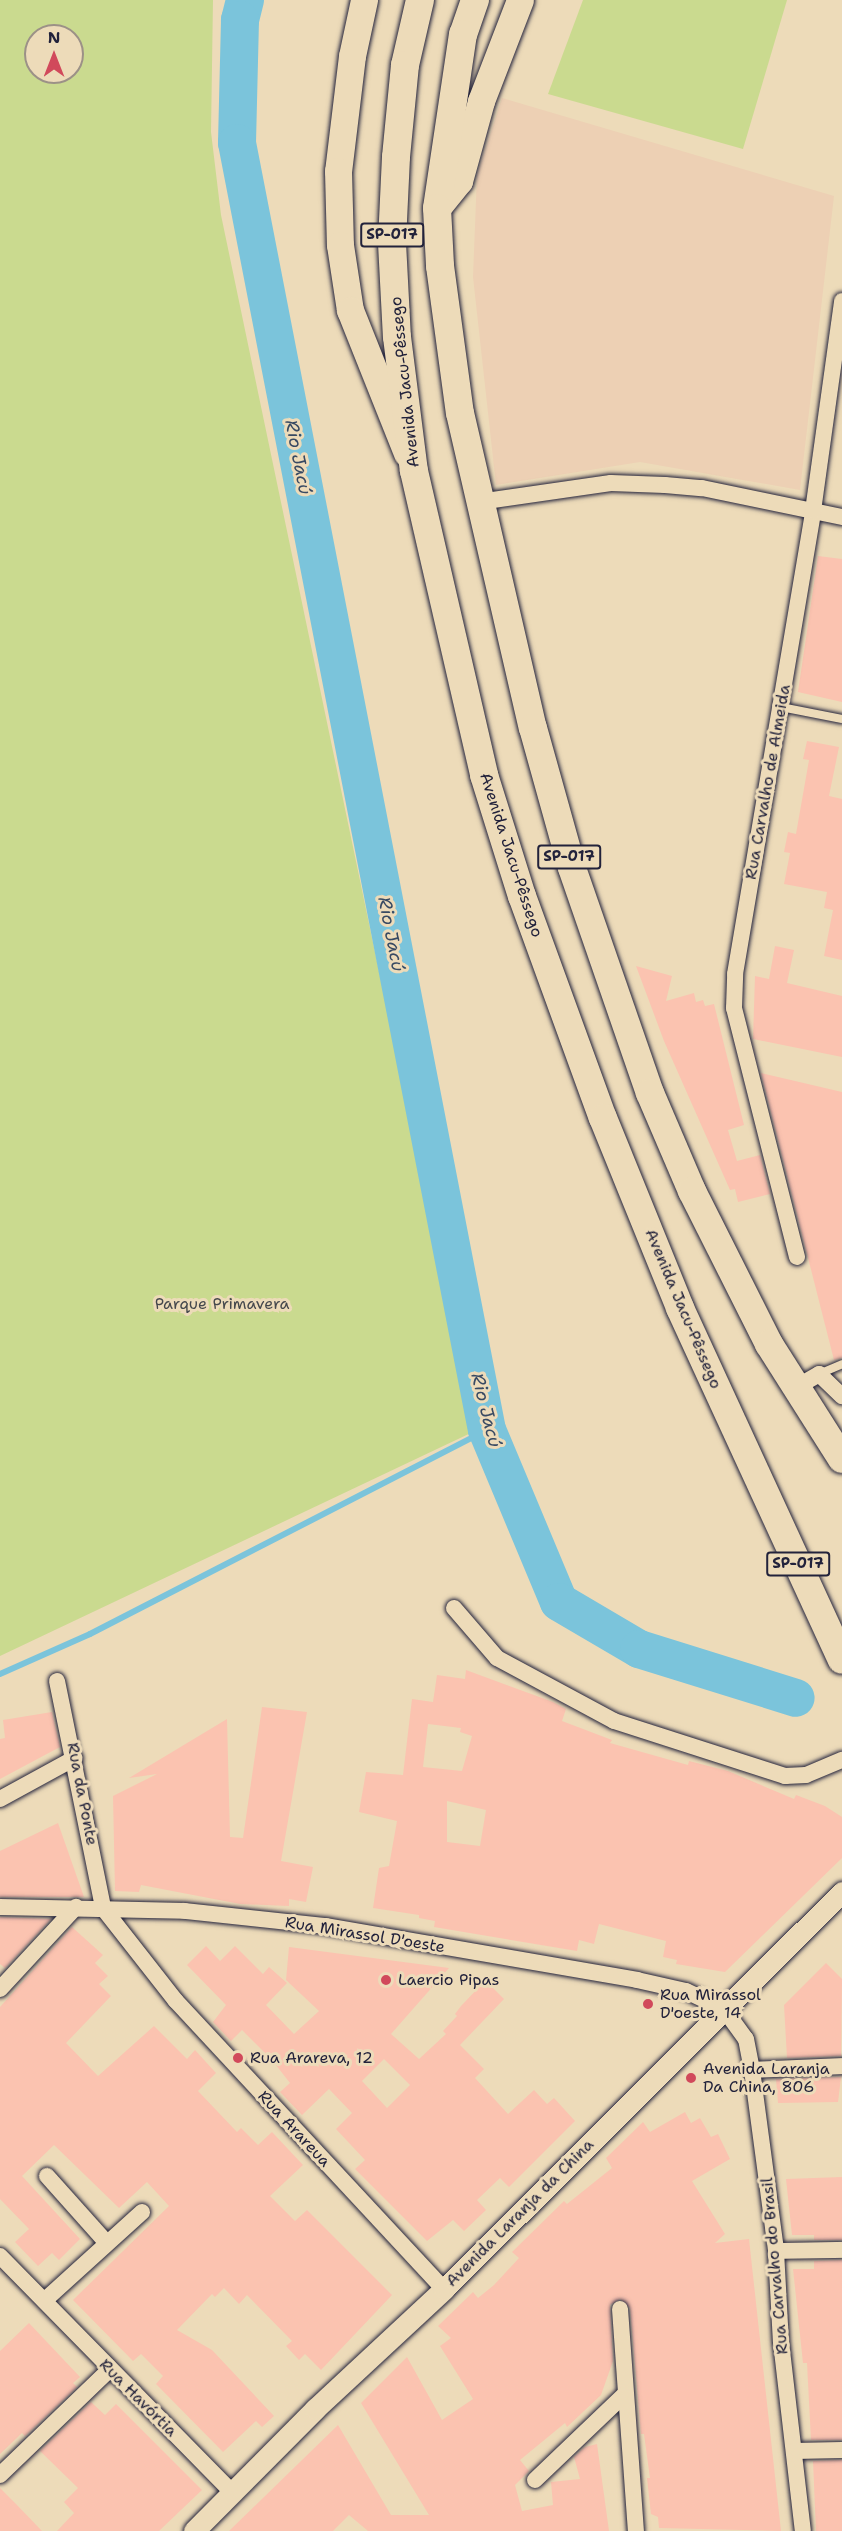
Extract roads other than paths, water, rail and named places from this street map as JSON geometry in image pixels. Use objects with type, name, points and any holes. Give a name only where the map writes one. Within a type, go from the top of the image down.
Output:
[{"type":"highway","name":"Avenida Jacu-Pêssego","points":[[420,0],[405,65],[392,243],[397,337],[414,471],[484,775],[553,982],[603,1118],[680,1308],[842,1660]]},
{"type":"highway","name":"SP-017","points":[[475,0],[463,34],[437,208],[447,332],[479,502],[533,728],[572,868],[650,1093],[692,1191],[795,1388],[842,1459]]},
{"type":"main road","points":[[364,0],[352,56],[338,171],[340,245],[350,310],[414,471]]},
{"type":"main road","points":[[437,208],[459,181],[481,101],[520,0]]},
{"type":"street","name":"Rua Carvalho de Almeida","points":[[797,1257],[734,1008],[735,974],[813,511],[842,301]]},
{"type":"street","points":[[479,502],[611,483],[702,488],[842,517]]},
{"type":"street","points":[[795,1388],[819,1374],[842,1396]]},
{"type":"street","points":[[454,1608],[497,1658],[614,1721],[785,1776],[806,1774],[842,1761]]},
{"type":"street","name":"Rua da Ponte","points":[[57,1681],[75,1758],[103,1908]]},
{"type":"street","points":[[0,1799],[75,1758]]},
{"type":"street","name":"Avenida Laranja da China","points":[[194,2531],[315,2409],[444,2289],[842,1893]]},
{"type":"street","points":[[0,1989],[76,1906]]},
{"type":"street","name":"Rua Mirassol D'oeste","points":[[0,1907],[76,1906],[185,1911],[325,1926],[637,1980],[686,1991],[724,2009]]},
{"type":"street","name":"Rua Arareua","points":[[103,1908],[176,2001],[444,2289]]},
{"type":"street","name":"Rua Carvalho do Brasil","points":[[724,2009],[746,2039],[752,2070],[776,2252],[803,2531]]},
{"type":"street","points":[[752,2070],[842,2066]]},
{"type":"street","points":[[47,2176],[106,2242]]},
{"type":"street","points":[[45,2300],[106,2242],[142,2212]]},
{"type":"street","points":[[776,2252],[842,2250]]},
{"type":"street","name":"Rua Havórtia","points":[[0,2256],[45,2300],[109,2370],[233,2493]]},
{"type":"street","points":[[620,2309],[624,2395],[636,2531]]},
{"type":"street","points":[[0,2475],[109,2370]]},
{"type":"street","points":[[535,2480],[624,2395]]},
{"type":"street","points":[[794,2451],[842,2450]]},
{"type":"lane","points":[[781,707],[842,719]]},
{"type":"lane","points":[[819,1374],[842,1364]]},
{"type":"waterway","name":"Rio Jacú","points":[[245,0],[240,20],[237,143],[487,1430],[559,1602],[639,1649],[796,1698]]},
{"type":"waterway","points":[[0,1674],[90,1634],[487,1430]]},
{"type":"place","name":"Laercio Pipas","points":[[386,1980]]},
{"type":"place","name":"Rua Mirassol D'oeste, 14","points":[[648,2004]]},
{"type":"place","name":"Rua Arareva, 12","points":[[238,2058]]},
{"type":"place","name":"Avenida Laranja Da China, 806","points":[[691,2078]]},
{"type":"park label","name":"Parque Primavera","points":[[222,1304]]}]
